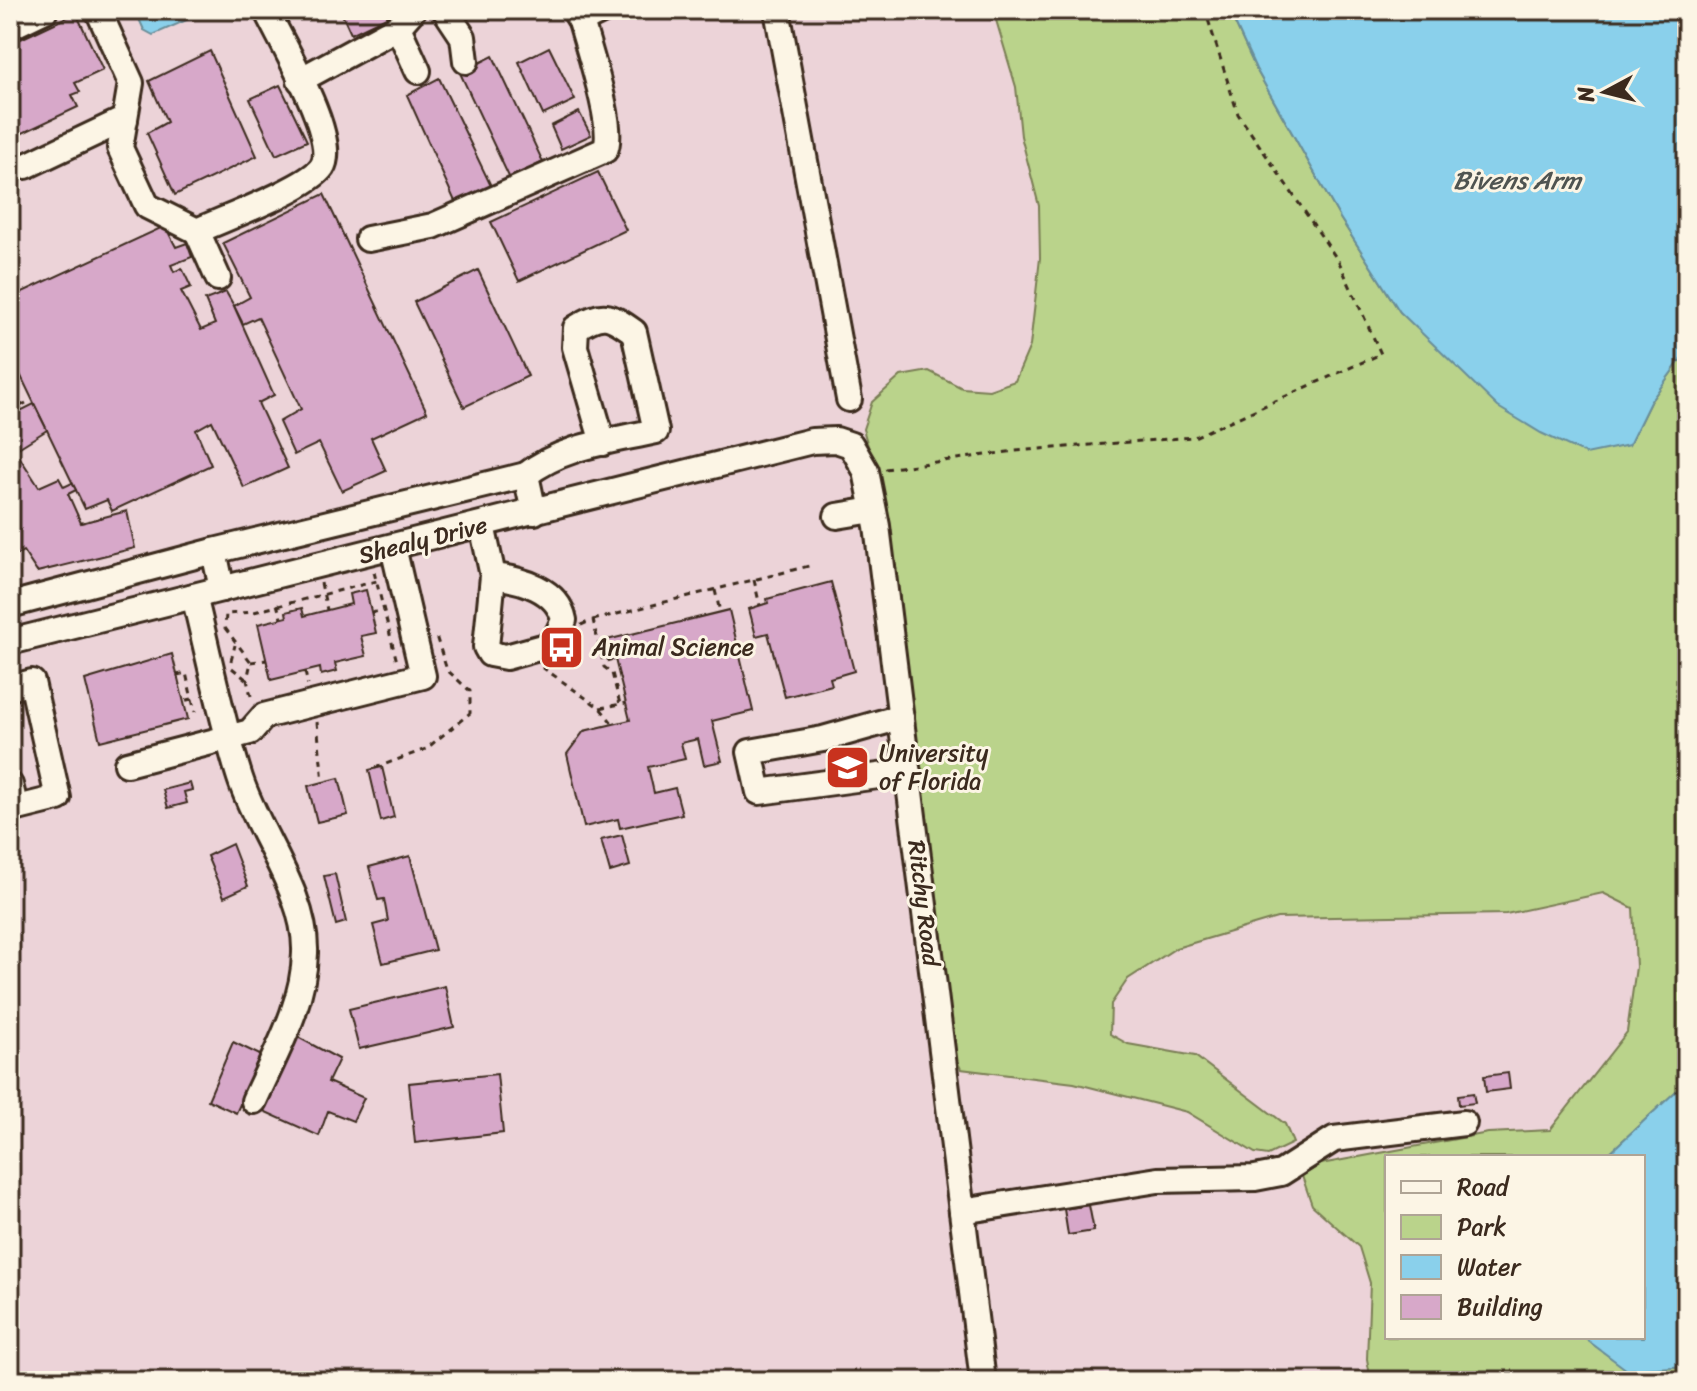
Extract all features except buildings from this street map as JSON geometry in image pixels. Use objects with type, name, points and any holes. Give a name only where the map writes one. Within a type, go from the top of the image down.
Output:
[{"type":"street","points":[[10,27],[44,10]]},
{"type":"street","points":[[98,10],[131,83],[120,148],[147,206],[197,231],[218,278]]},
{"type":"street","points":[[197,231],[302,183],[321,168],[327,143],[266,10]]},
{"type":"street","points":[[445,10],[463,37],[466,61]]},
{"type":"street","points":[[368,239],[433,226],[605,150],[610,142],[608,132],[578,16],[604,10]]},
{"type":"street","points":[[777,10],[849,399]]},
{"type":"street","points":[[300,80],[412,15],[418,71]]},
{"type":"street","points":[[26,166],[125,119]]},
{"type":"street","points":[[10,605],[214,551],[526,475],[560,455],[656,431],[634,332],[613,316],[594,317],[576,328],[575,347],[603,443]]},
{"type":"street","name":"Ritchy Road","points":[[836,440],[851,445],[866,471],[873,510],[983,1381]]},
{"type":"street","name":"Shealy Drive","points":[[10,642],[812,441],[836,440]]},
{"type":"street","points":[[526,475],[534,512]]},
{"type":"street","points":[[837,516],[873,510]]},
{"type":"street","points":[[482,525],[493,576],[486,647],[490,654],[506,657],[553,644],[572,613],[522,580],[493,576]]},
{"type":"street","points":[[127,764],[250,732],[264,716],[423,676],[393,547]]},
{"type":"street","points":[[214,551],[222,589]]},
{"type":"street","points":[[194,596],[230,738],[256,821],[301,911],[305,951],[295,1007],[254,1101]]},
{"type":"street","points":[[10,688],[32,682],[58,798],[13,809],[10,785]]},
{"type":"street","points":[[901,717],[823,739],[750,752],[759,792],[908,772]]},
{"type":"street","points":[[962,1211],[1158,1180],[1255,1178],[1281,1173],[1334,1139],[1464,1123]]},
{"type":"path","points":[[866,471],[1015,451],[1194,437],[1381,354],[1339,262],[1238,114],[1205,10]]},
{"type":"path","points":[[10,411],[26,403]]},
{"type":"path","points":[[372,564],[399,669]]},
{"type":"path","points":[[572,613],[593,620],[809,566]]},
{"type":"path","points":[[319,577],[327,610]]},
{"type":"path","points":[[754,580],[760,606]]},
{"type":"path","points":[[251,662],[223,624],[226,614],[248,613],[377,581]]},
{"type":"path","points":[[715,590],[720,612]]},
{"type":"path","points":[[277,604],[281,618]]},
{"type":"path","points":[[371,613],[384,610]]},
{"type":"path","points":[[593,620],[604,667],[612,673],[623,703],[600,708]]},
{"type":"path","points":[[236,644],[231,665],[238,676],[247,680]]},
{"type":"path","points":[[540,659],[543,671],[600,708],[613,724]]},
{"type":"path","points":[[251,662],[267,660]]},
{"type":"path","points":[[251,662],[247,680],[251,696]]},
{"type":"path","points":[[305,672],[307,682]]},
{"type":"path","points":[[177,675],[186,673],[195,712]]},
{"type":"path","points":[[183,701],[192,699]]},
{"type":"path","points":[[318,726],[323,782]]},
{"type":"shaded area","name":"University of Florida","points":[[10,10],[1229,10],[1256,69],[1629,445],[1687,351],[1687,1081],[1607,1155],[1385,1155],[1385,1339],[1585,1339],[1607,1357],[1687,1366],[1687,1381],[10,1381]]},
{"type":"green space","points":[[993,10],[1229,10],[1256,69],[1340,218],[1400,312],[1629,445],[1650,402],[1687,351],[1687,1081],[1607,1155],[1385,1155],[1385,1339],[1586,1339],[1627,1369],[1687,1366],[1687,1381],[1371,1381],[1367,1359],[1370,1283],[1359,1247],[1312,1205],[1302,1176],[1321,1164],[1488,1133],[1550,1130],[1627,1032],[1636,967],[1633,908],[1603,893],[1506,914],[1277,918],[1176,948],[1128,979],[1111,1004],[1110,1034],[1128,1044],[1195,1056],[1285,1124],[1293,1143],[1268,1155],[1255,1153],[1187,1112],[1074,1083],[961,1069],[952,1051],[882,494],[863,429],[872,402],[901,376],[929,371],[962,388],[989,390],[1015,381],[1030,346],[1040,258],[1039,206],[1021,136],[1016,87]]},
{"type":"water","points":[[135,10],[209,10],[153,35],[144,30]]},
{"type":"water","name":"Bivens Arm","points":[[1229,10],[1687,10],[1687,351],[1650,402],[1629,445],[1586,454],[1541,433],[1498,407],[1400,312],[1340,218],[1256,69]]},
{"type":"water","points":[[1687,1081],[1687,1366],[1627,1370],[1586,1339],[1645,1339],[1645,1155],[1607,1155]]},
{"type":"place","name":"Animal Science","points":[[561,647]]},
{"type":"place","name":"University of Florida","points":[[848,767]]}]
